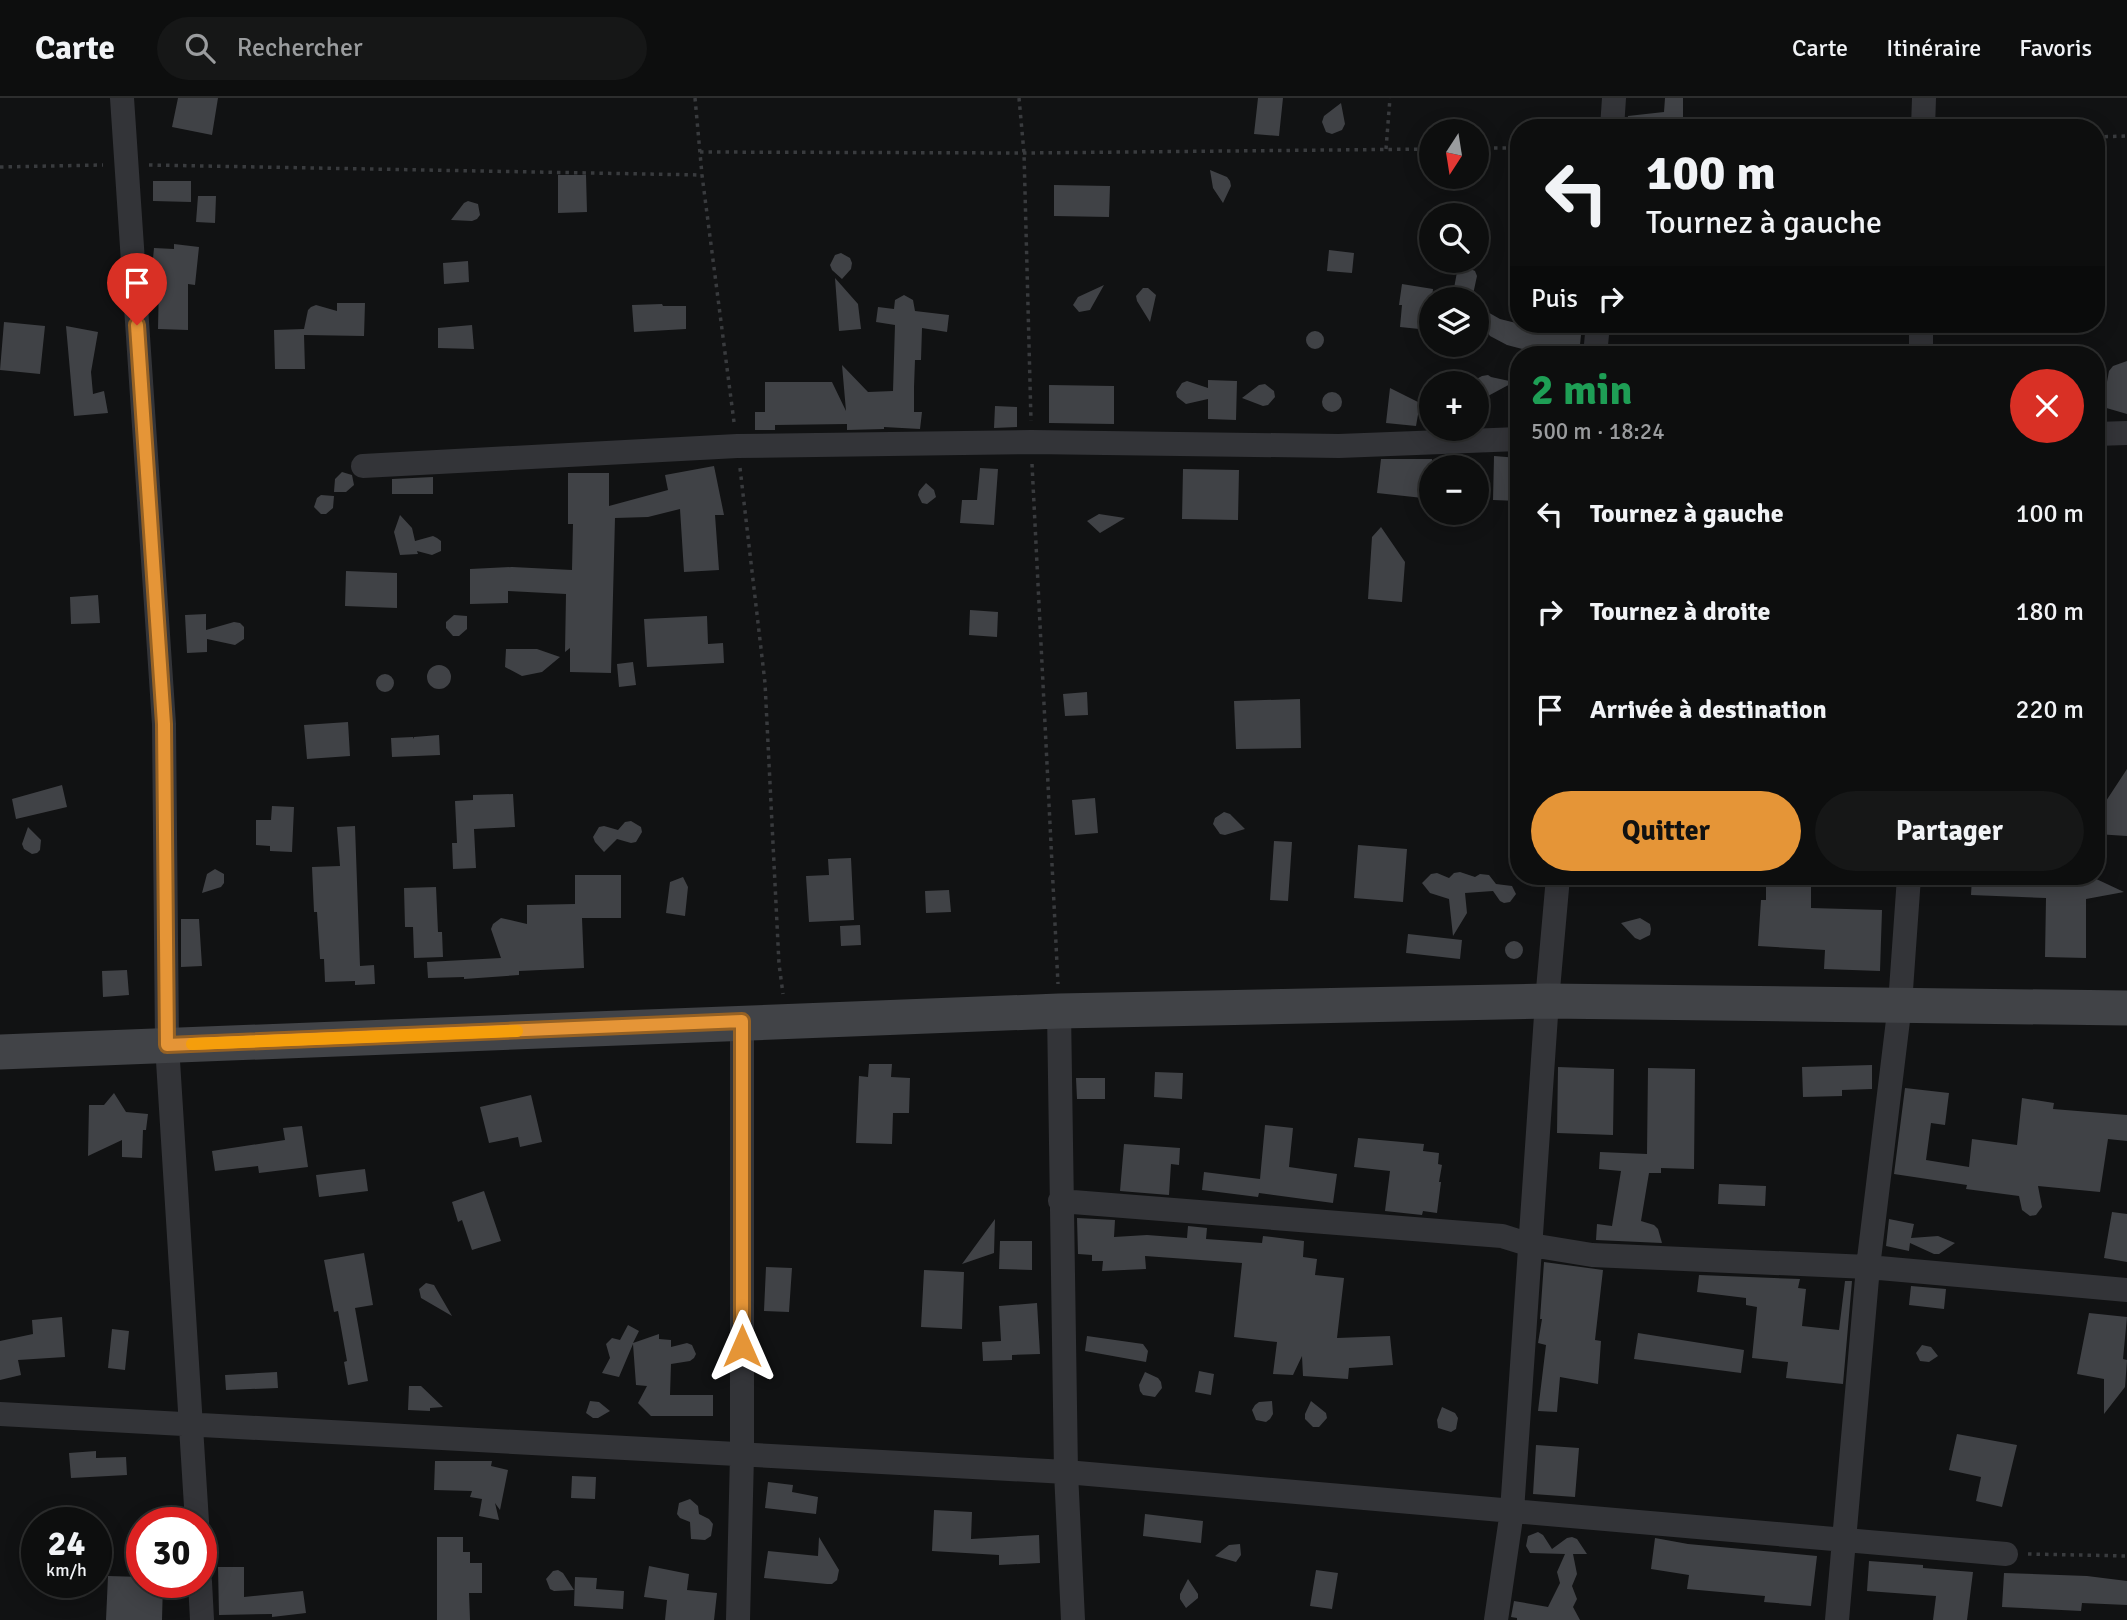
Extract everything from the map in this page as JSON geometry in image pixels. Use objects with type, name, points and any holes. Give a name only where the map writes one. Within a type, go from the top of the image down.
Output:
[{"type":"main road","points":[[0,1052],[1059,1010],[1547,1001],[2127,1008]]},
{"type":"street","points":[[122,98],[164,724],[167,1045],[196,1507]]},
{"type":"street","points":[[1613,119],[1614,98]]},
{"type":"street","points":[[1923,119],[1924,98]]},
{"type":"street","points":[[2105,434],[2127,433]]},
{"type":"street","points":[[363,466],[737,446],[1031,442],[1339,446],[1510,439]]},
{"type":"street","points":[[1496,1620],[1512,1511],[1557,885]]},
{"type":"street","points":[[1837,1620],[1868,1267],[1900,1004],[1908,885]]},
{"type":"street","points":[[1059,1010],[1066,1472],[1073,1620]]},
{"type":"street","points":[[738,1620],[742,1455],[742,1021]]},
{"type":"street","points":[[1060,1201],[1502,1236],[1531,1245],[1592,1255],[1868,1267],[2127,1290]]},
{"type":"street","points":[[0,1414],[1066,1472],[2006,1554]]},
{"type":"street","points":[[201,1598],[202,1620]]},
{"type":"path","points":[[695,98],[702,175],[765,683],[779,964],[787,1020]]},
{"type":"path","points":[[1018,98],[1024,153],[1031,442],[1059,1010]]},
{"type":"path","points":[[1385,149],[1390,98]]},
{"type":"path","points":[[2105,137],[2127,136]]},
{"type":"path","points":[[1489,148],[1510,148]]},
{"type":"path","points":[[700,152],[1024,153],[1419,149]]},
{"type":"path","points":[[0,167],[126,165],[702,175]]},
{"type":"path","points":[[2006,1554],[2127,1556]]},
{"type":"building","points":[[178,98],[218,98],[212,135],[172,127]]},
{"type":"building","points":[[1258,98],[1283,98],[1279,136],[1254,134]]},
{"type":"building","points":[[1665,98],[1683,98],[1683,119],[1628,119],[1628,116],[1664,112]]},
{"type":"building","points":[[1341,103],[1345,124],[1342,130],[1332,134],[1326,132],[1322,122],[1324,116]]},
{"type":"building","points":[[1210,170],[1230,181],[1231,186],[1223,203],[1213,188]]},
{"type":"building","points":[[558,175],[586,175],[587,212],[558,213]]},
{"type":"building","points":[[153,181],[191,181],[191,202],[153,201]]},
{"type":"building","points":[[1054,185],[1110,186],[1109,217],[1054,216]]},
{"type":"building","points":[[198,196],[216,196],[215,223],[196,222]]},
{"type":"building","points":[[468,201],[478,204],[480,215],[477,219],[451,220],[464,203]]},
{"type":"building","points":[[174,244],[199,247],[195,285],[188,284],[188,330],[158,329],[159,281],[151,280],[154,248],[174,249]]},
{"type":"building","points":[[1329,250],[1354,253],[1352,273],[1327,271]]},
{"type":"building","points":[[841,253],[850,258],[852,263],[851,269],[842,279],[830,265],[835,255]]},
{"type":"building","points":[[468,261],[469,282],[444,284],[443,263]]},
{"type":"building","points":[[1457,273],[1476,273],[1475,287],[1454,287]]},
{"type":"building","points":[[835,278],[858,304],[861,329],[839,331]]},
{"type":"building","points":[[1402,284],[1421,287],[1419,329],[1400,327],[1402,305],[1399,305]]},
{"type":"building","points":[[1104,285],[1090,310],[1079,312],[1073,305],[1078,297]]},
{"type":"building","points":[[1143,288],[1148,288],[1156,295],[1150,322],[1137,301],[1136,296]]},
{"type":"building","points":[[904,295],[913,300],[915,311],[949,315],[947,332],[922,328],[921,360],[915,360],[914,387],[914,412],[922,412],[920,429],[884,427],[847,430],[847,424],[775,425],[775,430],[755,430],[755,412],[765,412],[765,382],[832,382],[846,411],[842,365],[868,392],[893,391],[895,325],[876,322],[878,307],[894,309],[895,300]]},
{"type":"building","points":[[337,303],[365,303],[364,336],[304,335],[305,369],[275,369],[274,330],[304,329],[311,307],[316,305],[337,311]]},
{"type":"building","points":[[632,305],[686,306],[686,329],[634,332]]},
{"type":"building","points":[[1489,313],[1510,322],[1510,333],[1581,335],[1580,346],[1511,346],[1490,336]]},
{"type":"building","points":[[4,322],[45,326],[40,374],[0,370]]},
{"type":"building","points":[[472,325],[474,349],[438,348],[438,328]]},
{"type":"building","points":[[66,326],[98,332],[91,372],[93,394],[104,391],[108,413],[74,416]]},
{"type":"building","points":[[1315,331],[1321,334],[1324,340],[1321,346],[1315,349],[1309,346],[1306,340],[1309,334]]},
{"type":"building","points":[[2127,361],[2127,414],[2105,408],[2105,387],[2113,366]]},
{"type":"building","points":[[1489,376],[1510,381],[1510,384],[1489,395]]},
{"type":"building","points":[[1208,380],[1237,381],[1236,420],[1208,419],[1208,399],[1186,404],[1177,397],[1176,392],[1182,383],[1187,381],[1208,388]]},
{"type":"building","points":[[1265,384],[1274,391],[1275,397],[1268,405],[1263,406],[1242,398],[1259,385]]},
{"type":"building","points":[[1049,385],[1114,386],[1114,424],[1049,423]]},
{"type":"building","points":[[1390,388],[1419,402],[1416,426],[1386,423]]},
{"type":"building","points":[[1332,392],[1339,395],[1342,402],[1339,409],[1332,412],[1325,409],[1322,402],[1325,395]]},
{"type":"building","points":[[995,406],[1017,407],[1017,427],[994,428]]},
{"type":"building","points":[[1494,456],[1510,457],[1510,501],[1493,500]]},
{"type":"building","points":[[1381,459],[1419,459],[1419,498],[1377,493]]},
{"type":"building","points":[[714,466],[724,515],[715,515],[719,570],[684,572],[680,509],[648,517],[615,518],[611,673],[570,672],[570,648],[565,652],[566,594],[508,591],[508,603],[470,604],[470,569],[512,567],[572,570],[573,524],[568,524],[568,473],[609,473],[609,506],[668,490],[665,475]]},
{"type":"building","points":[[980,468],[998,469],[994,525],[960,523],[962,500],[977,500]]},
{"type":"building","points":[[1183,469],[1239,470],[1238,520],[1182,519]]},
{"type":"building","points":[[342,472],[352,475],[354,485],[346,492],[334,492],[335,479]]},
{"type":"building","points":[[433,477],[433,494],[392,494],[392,479]]},
{"type":"building","points":[[926,483],[934,490],[936,497],[927,504],[922,503],[918,495]]},
{"type":"building","points":[[321,495],[334,496],[333,508],[326,514],[321,514],[314,507]]},
{"type":"building","points":[[1099,514],[1125,518],[1100,533],[1087,521]]},
{"type":"building","points":[[400,515],[412,528],[415,541],[433,536],[441,541],[441,551],[432,555],[417,551],[418,554],[400,555],[394,532]]},
{"type":"building","points":[[1381,527],[1405,562],[1402,602],[1368,599],[1372,537]]},
{"type":"building","points":[[346,571],[397,573],[397,608],[345,606]]},
{"type":"building","points":[[98,595],[100,623],[71,624],[70,597]]},
{"type":"building","points":[[970,610],[998,612],[997,637],[969,635]]},
{"type":"building","points":[[206,614],[206,630],[234,622],[240,623],[244,627],[244,639],[235,645],[207,639],[207,652],[187,653],[185,615]]},
{"type":"building","points":[[454,615],[467,616],[467,629],[459,636],[453,636],[446,628],[446,622]]},
{"type":"building","points":[[707,616],[708,644],[723,643],[724,663],[647,667],[644,619]]},
{"type":"building","points":[[506,649],[537,649],[560,657],[542,672],[522,676],[505,667]]},
{"type":"building","points":[[633,662],[636,685],[619,687],[617,664]]},
{"type":"building","points":[[439,665],[448,668],[451,677],[448,686],[439,689],[430,686],[427,677],[430,668]]},
{"type":"building","points":[[381,674],[389,674],[394,683],[392,690],[381,692],[376,687],[376,679]]},
{"type":"building","points":[[1087,692],[1088,715],[1065,716],[1063,694]]},
{"type":"building","points":[[1300,699],[1301,748],[1236,749],[1234,701]]},
{"type":"building","points":[[348,722],[350,756],[307,759],[304,725]]},
{"type":"building","points":[[439,735],[440,755],[392,757],[391,738],[413,739]]},
{"type":"building","points":[[2127,769],[2127,836],[2105,835],[2106,801]]},
{"type":"building","points":[[62,785],[67,807],[16,819],[12,799]]},
{"type":"building","points":[[513,794],[515,827],[474,829],[476,868],[453,869],[452,843],[457,843],[455,801],[473,800],[473,795]]},
{"type":"building","points":[[1095,798],[1098,833],[1075,835],[1072,800]]},
{"type":"building","points":[[272,806],[294,807],[292,852],[270,851],[270,846],[256,845],[256,820],[271,820]]},
{"type":"building","points":[[1224,812],[1230,814],[1245,829],[1220,834],[1213,824],[1215,818]]},
{"type":"building","points":[[631,821],[641,827],[642,832],[636,842],[617,839],[604,852],[595,842],[593,837],[599,827],[618,830],[625,822]]},
{"type":"building","points":[[355,826],[360,966],[374,965],[375,984],[355,985],[355,981],[325,982],[324,959],[320,959],[317,912],[314,912],[312,867],[340,866],[337,827]]},
{"type":"building","points":[[28,827],[41,840],[37,853],[32,854],[24,849],[22,844]]},
{"type":"building","points":[[1274,841],[1292,842],[1288,901],[1270,900]]},
{"type":"building","points":[[1358,845],[1407,849],[1403,902],[1354,898]]},
{"type":"building","points":[[851,858],[854,920],[809,922],[806,876],[829,875],[828,859]]},
{"type":"building","points":[[215,869],[224,874],[224,883],[221,887],[202,893],[207,874]]},
{"type":"building","points":[[1460,872],[1475,877],[1480,874],[1489,875],[1496,884],[1512,886],[1516,894],[1510,902],[1504,903],[1493,891],[1465,893],[1467,913],[1453,936],[1449,899],[1430,893],[1422,883],[1431,874],[1437,873],[1449,878]]},
{"type":"building","points":[[575,875],[621,875],[621,918],[582,918],[584,968],[519,971],[519,975],[464,979],[428,978],[427,962],[501,958],[491,929],[493,924],[501,918],[527,924],[527,905],[575,904]]},
{"type":"building","points":[[683,877],[688,887],[685,916],[666,913],[670,882]]},
{"type":"building","points":[[2105,883],[2124,892],[2086,899],[2086,958],[2045,957],[2046,898],[1971,895],[1972,885]]},
{"type":"building","points":[[1766,885],[1811,885],[1811,908],[1882,910],[1880,971],[1824,969],[1825,950],[1758,946],[1761,900],[1766,900]]},
{"type":"building","points":[[436,887],[438,932],[442,932],[443,957],[414,958],[413,927],[405,927],[404,888]]},
{"type":"building","points":[[949,890],[951,912],[926,913],[925,891]]},
{"type":"building","points":[[1640,918],[1650,924],[1651,929],[1650,935],[1640,940],[1621,923]]},
{"type":"building","points":[[181,919],[199,919],[202,966],[181,967]]},
{"type":"building","points":[[860,925],[861,945],[841,946],[840,926]]},
{"type":"building","points":[[1408,934],[1462,940],[1460,959],[1406,953]]},
{"type":"building","points":[[1510,941],[1518,941],[1523,950],[1521,957],[1510,959],[1505,954],[1505,946]]},
{"type":"building","points":[[127,970],[129,995],[103,997],[102,971]]},
{"type":"building","points":[[869,1064],[892,1064],[891,1077],[910,1078],[909,1113],[893,1113],[892,1144],[856,1143],[859,1076],[868,1077]]},
{"type":"building","points":[[1872,1065],[1872,1089],[1842,1090],[1842,1096],[1803,1097],[1802,1067]]},
{"type":"building","points":[[1558,1067],[1614,1069],[1613,1135],[1557,1133]]},
{"type":"building","points":[[1648,1068],[1695,1069],[1694,1169],[1661,1168],[1661,1173],[1649,1173],[1641,1221],[1658,1229],[1662,1243],[1596,1240],[1597,1224],[1612,1226],[1621,1171],[1599,1169],[1600,1152],[1647,1154]]},
{"type":"building","points":[[1155,1072],[1183,1073],[1182,1099],[1154,1097]]},
{"type":"building","points":[[1076,1078],[1105,1078],[1105,1099],[1077,1099]]},
{"type":"building","points":[[1905,1088],[1949,1093],[1945,1125],[1931,1123],[1926,1160],[1969,1167],[1972,1139],[2017,1145],[2022,1098],[2054,1103],[2053,1109],[2127,1115],[2127,1141],[2108,1139],[2100,1192],[2038,1186],[2042,1207],[2036,1215],[2030,1216],[2022,1210],[2019,1196],[1966,1189],[1967,1185],[1894,1174]]},
{"type":"building","points":[[114,1093],[126,1112],[148,1114],[146,1130],[143,1130],[142,1158],[122,1157],[122,1140],[88,1156],[89,1105],[104,1105]]},
{"type":"building","points":[[531,1095],[542,1142],[520,1147],[518,1137],[489,1143],[480,1107]]},
{"type":"building","points":[[1265,1125],[1293,1128],[1289,1167],[1337,1174],[1333,1203],[1259,1193],[1258,1197],[1202,1190],[1204,1172],[1260,1179]]},
{"type":"building","points":[[302,1126],[308,1167],[259,1173],[258,1166],[215,1171],[212,1151],[285,1140],[283,1128]]},
{"type":"building","points":[[1358,1138],[1424,1144],[1423,1151],[1439,1153],[1438,1164],[1442,1165],[1437,1213],[1423,1211],[1422,1215],[1385,1211],[1390,1171],[1354,1167]]},
{"type":"building","points":[[1124,1144],[1180,1148],[1179,1165],[1171,1164],[1169,1195],[1120,1191]]},
{"type":"building","points":[[365,1169],[368,1191],[319,1197],[316,1175]]},
{"type":"building","points":[[1719,1184],[1766,1186],[1765,1206],[1718,1204]]},
{"type":"building","points":[[484,1191],[501,1241],[472,1250],[462,1220],[458,1222],[452,1202]]},
{"type":"building","points":[[2112,1212],[2127,1214],[2127,1262],[2104,1258]]},
{"type":"building","points":[[1077,1218],[1115,1220],[1114,1237],[1147,1235],[1187,1238],[1188,1226],[1207,1228],[1206,1239],[1262,1243],[1263,1236],[1304,1241],[1303,1257],[1317,1259],[1315,1275],[1344,1278],[1337,1338],[1390,1336],[1393,1365],[1349,1368],[1348,1379],[1303,1376],[1302,1356],[1293,1375],[1273,1374],[1277,1342],[1234,1337],[1242,1263],[1145,1256],[1146,1269],[1102,1271],[1103,1261],[1092,1261],[1092,1255],[1078,1254]]},
{"type":"building","points":[[995,1219],[994,1253],[962,1264]]},
{"type":"building","points":[[1889,1219],[1914,1224],[1911,1238],[1938,1236],[1955,1243],[1939,1254],[1910,1243],[1909,1251],[1886,1246]]},
{"type":"building","points":[[1000,1241],[1032,1241],[1032,1270],[999,1269]]},
{"type":"building","points":[[364,1253],[373,1305],[355,1308],[368,1381],[348,1385],[344,1362],[347,1361],[338,1311],[334,1312],[324,1260]]},
{"type":"building","points":[[1544,1262],[1603,1270],[1595,1340],[1601,1341],[1598,1384],[1560,1377],[1557,1412],[1538,1411],[1546,1345],[1538,1343],[1542,1319]]},
{"type":"building","points":[[766,1267],[792,1268],[789,1312],[764,1311]]},
{"type":"building","points":[[924,1270],[964,1272],[962,1329],[921,1327]]},
{"type":"building","points":[[1699,1275],[1800,1279],[1798,1288],[1806,1289],[1802,1326],[1839,1330],[1845,1281],[1852,1281],[1843,1384],[1786,1378],[1788,1362],[1752,1358],[1757,1307],[1746,1305],[1746,1298],[1697,1292]]},
{"type":"building","points":[[426,1283],[434,1285],[452,1316],[421,1298],[419,1289]]},
{"type":"building","points":[[1911,1286],[1946,1289],[1944,1309],[1909,1305]]},
{"type":"building","points":[[1037,1303],[1040,1354],[1012,1355],[1012,1360],[983,1361],[982,1342],[1001,1341],[999,1306]]},
{"type":"building","points":[[2089,1313],[2127,1317],[2123,1359],[2127,1360],[2125,1387],[2104,1414],[2104,1379],[2077,1374]]},
{"type":"building","points":[[62,1317],[65,1357],[18,1360],[21,1375],[0,1380],[0,1341],[33,1334],[32,1320]]},
{"type":"building","points":[[628,1325],[639,1331],[633,1343],[659,1334],[659,1339],[671,1340],[671,1347],[687,1343],[692,1345],[696,1354],[694,1358],[671,1364],[670,1395],[713,1395],[713,1416],[651,1416],[638,1403],[647,1386],[636,1385],[633,1344],[619,1377],[602,1373],[610,1358],[606,1344],[612,1338],[620,1340]]},
{"type":"building","points":[[112,1329],[129,1331],[125,1370],[108,1368]]},
{"type":"building","points":[[1638,1333],[1744,1350],[1741,1373],[1634,1359]]},
{"type":"building","points":[[1087,1336],[1143,1344],[1148,1351],[1146,1362],[1085,1351]]},
{"type":"building","points":[[1922,1345],[1931,1347],[1938,1356],[1929,1362],[1920,1361],[1916,1353]]},
{"type":"building","points":[[1199,1371],[1214,1374],[1211,1395],[1195,1392]]},
{"type":"building","points":[[277,1372],[278,1388],[226,1390],[225,1375]]},
{"type":"building","points":[[1145,1372],[1161,1382],[1162,1388],[1155,1397],[1143,1395],[1140,1391],[1139,1385]]},
{"type":"building","points":[[409,1386],[421,1386],[443,1407],[430,1408],[430,1411],[408,1410]]},
{"type":"building","points":[[590,1401],[599,1402],[610,1411],[593,1418],[586,1413]]},
{"type":"building","points":[[1272,1401],[1273,1414],[1270,1419],[1266,1422],[1256,1420],[1252,1410],[1255,1405]]},
{"type":"building","points":[[1311,1401],[1326,1413],[1327,1418],[1319,1427],[1313,1427],[1305,1419]]},
{"type":"building","points":[[1442,1407],[1455,1413],[1458,1418],[1456,1429],[1451,1432],[1438,1428],[1437,1420]]},
{"type":"building","points":[[1957,1434],[2017,1445],[2002,1507],[1976,1501],[1981,1477],[1949,1470]]},
{"type":"building","points":[[1536,1445],[1579,1448],[1575,1497],[1533,1494]]},
{"type":"building","points":[[96,1451],[96,1458],[126,1457],[127,1475],[71,1478],[69,1453]]},
{"type":"building","points":[[435,1461],[492,1461],[491,1466],[508,1470],[500,1510],[495,1503],[499,1520],[479,1516],[482,1499],[470,1497],[472,1491],[434,1490]]},
{"type":"building","points":[[572,1476],[596,1477],[595,1499],[571,1498]]},
{"type":"building","points":[[768,1482],[793,1485],[792,1492],[818,1497],[816,1514],[765,1508]]},
{"type":"building","points":[[690,1499],[698,1506],[699,1514],[713,1524],[711,1536],[705,1540],[691,1539],[690,1522],[677,1514],[679,1503]]},
{"type":"building","points":[[934,1510],[972,1512],[971,1539],[1039,1535],[1040,1563],[999,1565],[999,1555],[932,1551]]},
{"type":"building","points":[[1145,1514],[1203,1521],[1201,1543],[1143,1536]]},
{"type":"building","points":[[1538,1532],[1552,1549],[1572,1537],[1577,1539],[1587,1554],[1573,1554],[1577,1574],[1572,1586],[1577,1599],[1573,1607],[1580,1620],[1517,1620],[1511,1617],[1514,1601],[1548,1607],[1560,1583],[1557,1572],[1565,1554],[1530,1553],[1526,1546],[1528,1536]]},
{"type":"building","points":[[437,1537],[463,1537],[463,1552],[470,1552],[470,1563],[482,1563],[482,1593],[469,1593],[470,1620],[437,1620]]},
{"type":"building","points":[[819,1537],[839,1570],[837,1580],[832,1584],[764,1578],[768,1551],[818,1556]]},
{"type":"building","points":[[1655,1538],[1688,1544],[1817,1556],[1811,1606],[1764,1602],[1765,1596],[1687,1589],[1689,1575],[1651,1569]]},
{"type":"building","points":[[1240,1544],[1241,1555],[1236,1562],[1215,1556],[1229,1545]]},
{"type":"building","points":[[1869,1561],[1973,1572],[1967,1620],[1933,1620],[1936,1596],[1867,1591]]},
{"type":"building","points":[[649,1566],[689,1574],[687,1590],[717,1593],[714,1620],[665,1620],[667,1600],[644,1597]]},
{"type":"building","points":[[218,1567],[244,1567],[244,1597],[303,1591],[306,1613],[272,1617],[272,1614],[219,1615]]},
{"type":"building","points":[[558,1570],[574,1590],[550,1589],[546,1579],[553,1571]]},
{"type":"building","points":[[1316,1570],[1338,1573],[1332,1609],[1310,1606]]},
{"type":"building","points":[[2004,1573],[2087,1576],[2127,1581],[2127,1605],[2082,1603],[2081,1611],[2002,1607]]},
{"type":"building","points":[[112,1576],[126,1577],[126,1598],[163,1598],[162,1620],[106,1620],[107,1598],[112,1598]]},
{"type":"building","points":[[575,1577],[597,1578],[596,1589],[624,1591],[623,1609],[574,1606]]},
{"type":"building","points":[[1188,1579],[1198,1598],[1186,1608],[1180,1594]]},
{"type":"slow traffic","points":[[192,1044],[517,1031]]},
{"type":"route","points":[[137,325],[164,724],[167,1045],[742,1021],[742,1346]]}]
